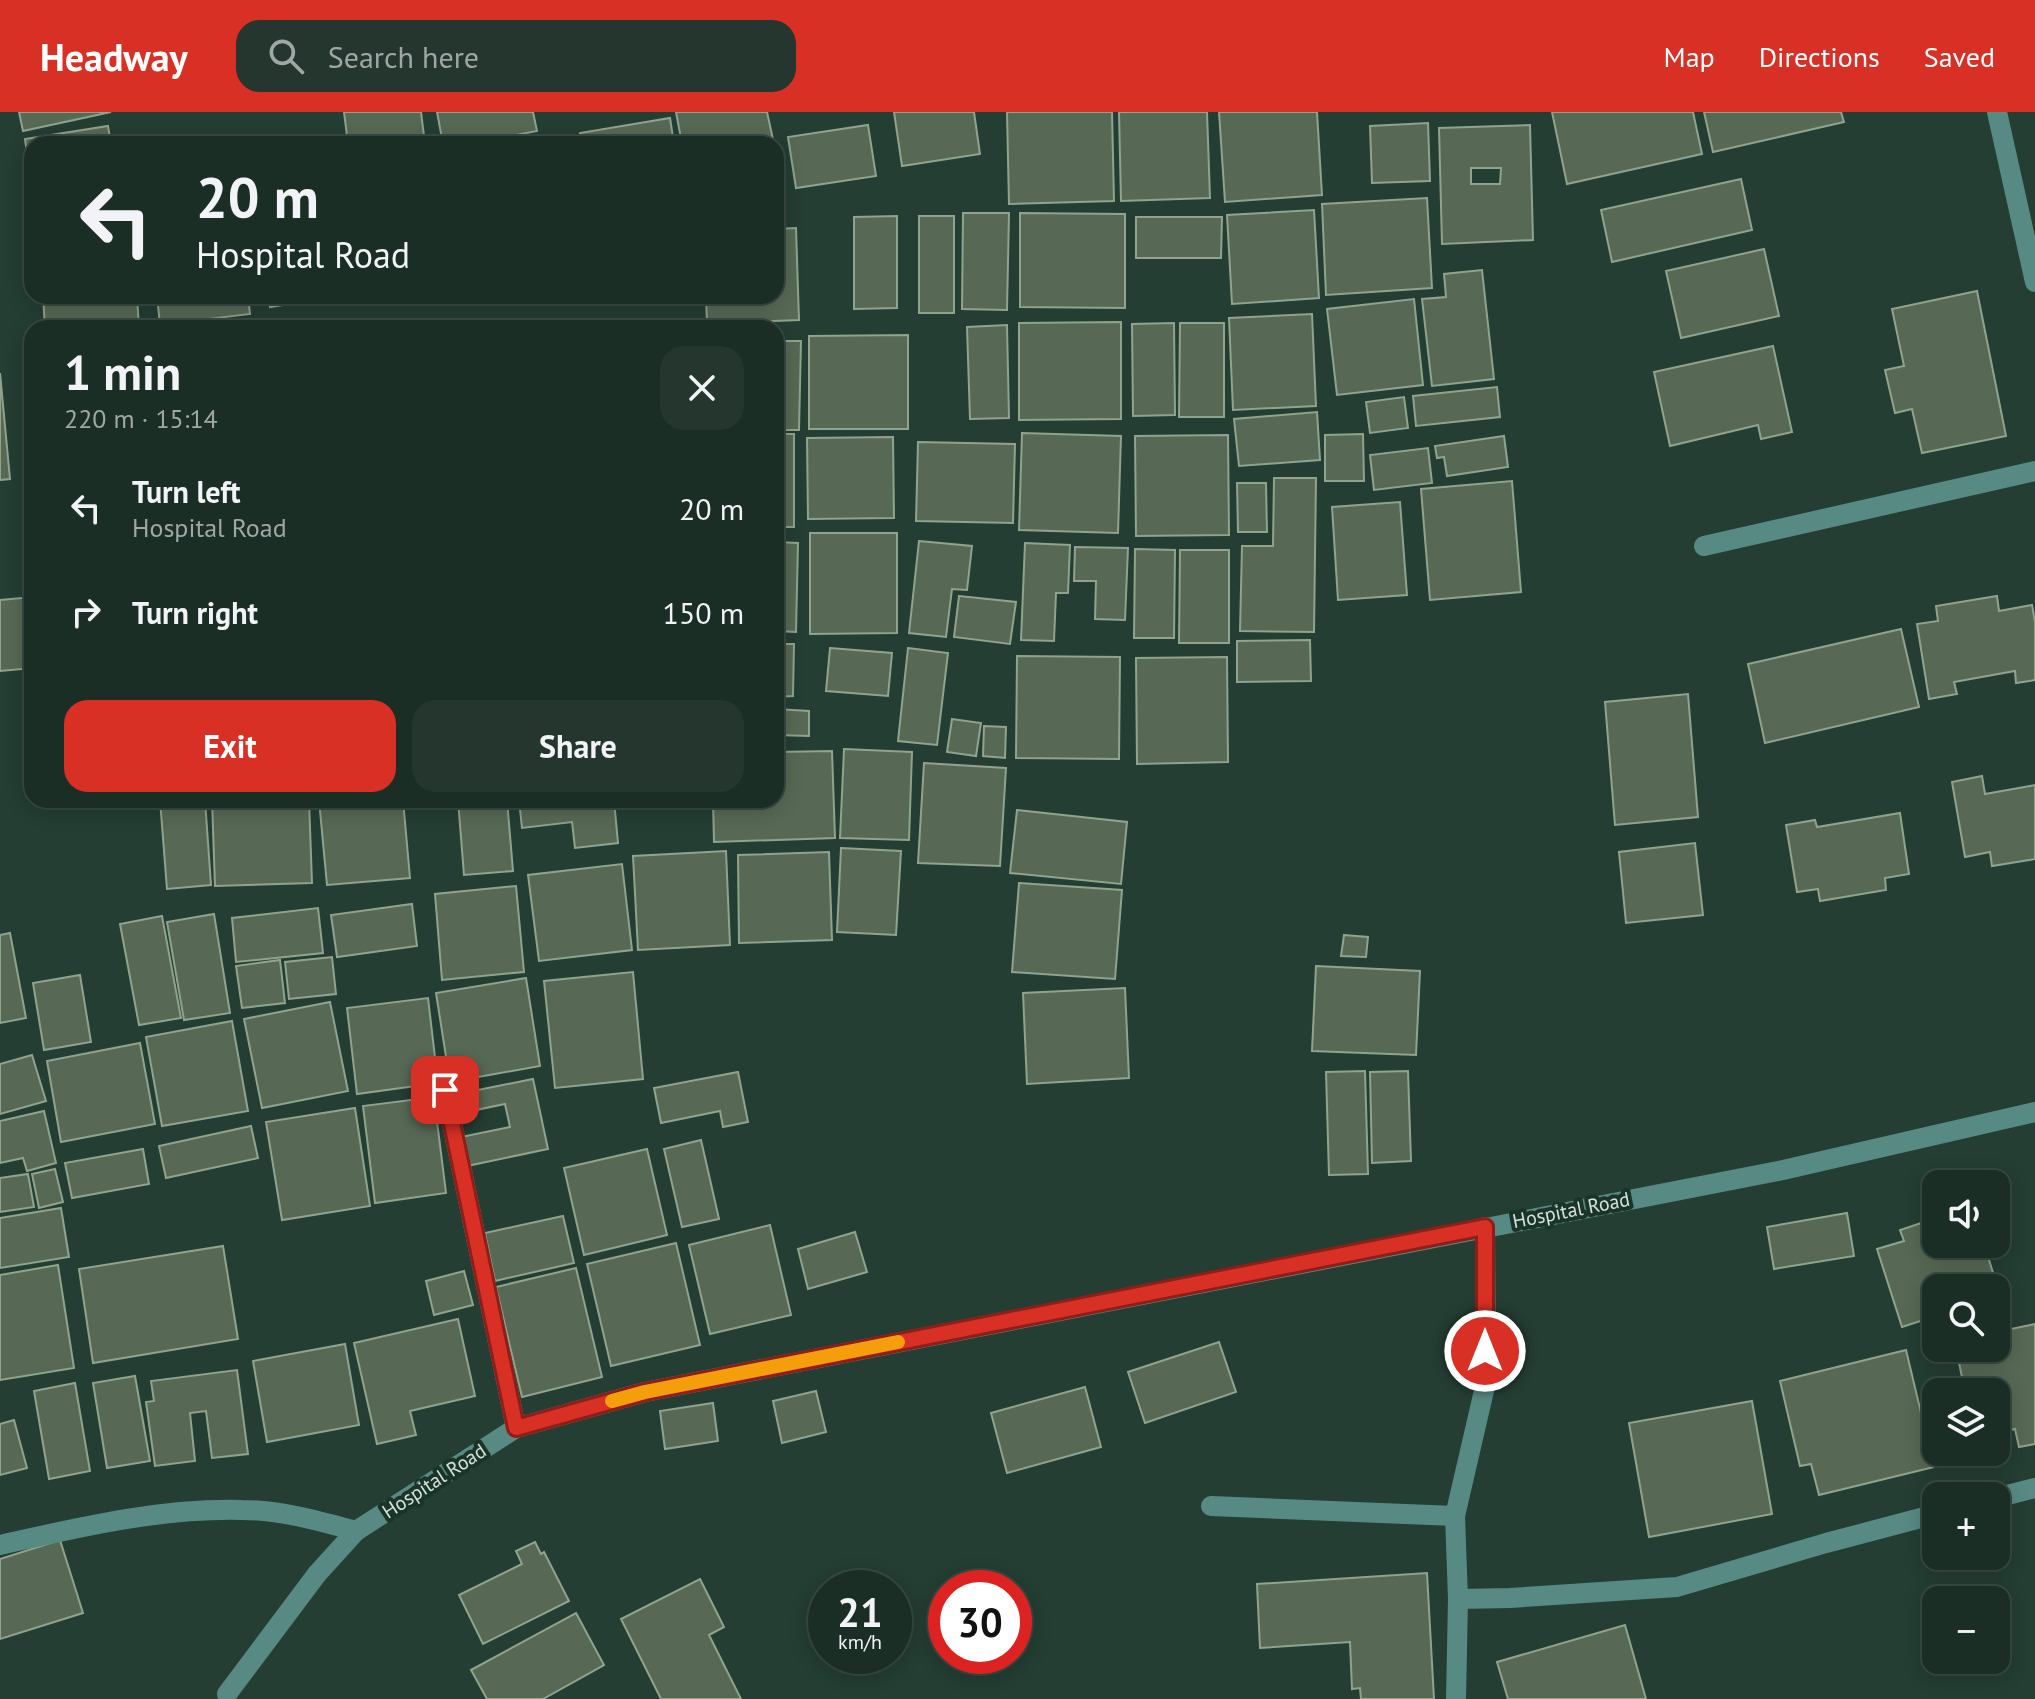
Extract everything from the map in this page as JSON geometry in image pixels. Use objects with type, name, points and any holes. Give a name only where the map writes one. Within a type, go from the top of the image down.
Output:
[{"type":"street","points":[[1997,112],[2035,282]]},
{"type":"street","points":[[1704,546],[2035,471]]},
{"type":"street","points":[[445,1090],[516,1428]]},
{"type":"street","name":"Hospital Road","points":[[224,1697],[317,1574],[356,1531],[516,1428],[645,1392],[1783,1170],[2035,1112]]},
{"type":"street","points":[[1456,1699],[1458,1599],[1455,1516],[1486,1382],[1485,1227]]},
{"type":"street","points":[[2010,1494],[2035,1488]]},
{"type":"street","points":[[1211,1506],[1455,1516]]},
{"type":"street","points":[[0,1545],[170,1512],[244,1509],[300,1516],[356,1531]]},
{"type":"street","points":[[1458,1599],[1525,1598],[1677,1587],[1922,1518]]},
{"type":"building","points":[[19,112],[111,112],[23,131]]},
{"type":"building","points":[[344,112],[421,112],[424,136],[347,136]]},
{"type":"building","points":[[437,112],[533,112],[537,131],[510,136],[442,136]]},
{"type":"building","points":[[676,112],[767,112],[772,136],[680,136]]},
{"type":"building","points":[[894,112],[974,112],[980,154],[902,166]]},
{"type":"building","points":[[1007,112],[1112,112],[1114,201],[1009,204]]},
{"type":"building","points":[[1119,112],[1207,112],[1210,198],[1121,201]]},
{"type":"building","points":[[1219,112],[1317,112],[1322,195],[1225,202]]},
{"type":"building","points":[[1552,112],[1693,112],[1702,154],[1567,184]]},
{"type":"building","points":[[1704,112],[1841,112],[1844,122],[1713,152]]},
{"type":"building","points":[[670,118],[673,136],[581,136],[580,133]]},
{"type":"building","points":[[1428,123],[1430,181],[1372,183],[1370,126]]},
{"type":"building","points":[[868,125],[876,176],[796,188],[788,137]]},
{"type":"building","points":[[1530,125],[1533,240],[1442,244],[1439,128]],"holes":[[[1471,168],[1501,168],[1500,184],[1471,184]]]},
{"type":"building","points":[[108,126],[110,136],[44,136]]},
{"type":"building","points":[[1741,179],[1752,230],[1612,262],[1601,210]]},
{"type":"building","points":[[1427,198],[1432,288],[1326,295],[1322,204]]},
{"type":"building","points":[[1314,210],[1319,298],[1232,304],[1227,215]]},
{"type":"building","points":[[963,213],[1009,213],[1007,310],[962,309]]},
{"type":"building","points":[[1020,213],[1125,214],[1125,308],[1020,307]]},
{"type":"building","points":[[897,216],[897,308],[854,309],[854,217]]},
{"type":"building","points":[[919,216],[954,216],[954,313],[919,313]]},
{"type":"building","points":[[1136,217],[1222,217],[1221,258],[1136,258]]},
{"type":"building","points":[[796,228],[799,320],[707,320],[706,304],[784,304],[784,229]]},
{"type":"building","points":[[1764,249],[1779,316],[1681,338],[1666,271]]},
{"type":"building","points":[[1482,270],[1494,379],[1432,386],[1422,299],[1446,297],[1444,274]]},
{"type":"building","points":[[1977,291],[2006,436],[1922,453],[1912,409],[1895,413],[1885,370],[1904,366],[1892,309]]},
{"type":"building","points":[[1414,299],[1423,385],[1337,395],[1327,309]]},
{"type":"building","points":[[44,304],[138,304],[138,320],[44,320]]},
{"type":"building","points":[[158,304],[249,304],[250,314],[201,320],[159,320]]},
{"type":"building","points":[[1312,314],[1316,406],[1233,410],[1229,318]]},
{"type":"building","points":[[1121,322],[1121,419],[1019,420],[1019,323]]},
{"type":"building","points":[[1174,323],[1175,415],[1133,416],[1132,324]]},
{"type":"building","points":[[1180,323],[1224,323],[1224,417],[1179,417]]},
{"type":"building","points":[[1007,325],[1009,418],[970,419],[967,327]]},
{"type":"building","points":[[908,335],[908,429],[809,429],[809,336]]},
{"type":"building","points":[[784,341],[801,341],[799,430],[784,430]]},
{"type":"building","points":[[1773,346],[1792,432],[1761,439],[1758,425],[1670,446],[1654,372]]},
{"type":"building","points":[[0,373],[10,479],[0,480]]},
{"type":"building","points":[[1497,387],[1500,417],[1416,426],[1413,396]]},
{"type":"building","points":[[1404,397],[1408,428],[1370,433],[1366,402]]},
{"type":"building","points":[[1317,412],[1320,460],[1239,466],[1234,419]]},
{"type":"building","points":[[1022,433],[1121,436],[1118,533],[1019,530]]},
{"type":"building","points":[[784,434],[794,434],[794,527],[784,527]]},
{"type":"building","points":[[1363,434],[1364,481],[1325,481],[1325,435]]},
{"type":"building","points":[[1228,435],[1229,535],[1136,536],[1135,436]]},
{"type":"building","points":[[1504,436],[1508,467],[1447,476],[1444,457],[1437,458],[1435,446]]},
{"type":"building","points":[[893,437],[894,518],[808,519],[807,438]]},
{"type":"building","points":[[918,442],[1015,444],[1013,523],[916,521]]},
{"type":"building","points":[[1428,448],[1432,483],[1374,490],[1370,455]]},
{"type":"building","points":[[1274,478],[1316,478],[1314,632],[1240,631],[1242,546],[1273,546]]},
{"type":"building","points":[[1512,481],[1521,592],[1430,600],[1421,489]]},
{"type":"building","points":[[1237,483],[1266,483],[1267,532],[1238,532]]},
{"type":"building","points":[[1400,502],[1407,595],[1338,600],[1332,507]]},
{"type":"building","points":[[810,533],[897,533],[897,633],[810,634]]},
{"type":"building","points":[[919,541],[972,546],[967,590],[952,589],[946,637],[909,633]]},
{"type":"building","points":[[784,542],[798,543],[796,632],[784,631]]},
{"type":"building","points":[[1025,543],[1070,545],[1068,593],[1056,593],[1054,641],[1021,640]]},
{"type":"building","points":[[1075,547],[1128,548],[1125,620],[1095,619],[1096,581],[1074,581]]},
{"type":"building","points":[[1135,549],[1175,550],[1174,638],[1134,638]]},
{"type":"building","points":[[1180,550],[1229,550],[1229,643],[1179,643]]},
{"type":"building","points":[[959,596],[1016,602],[1010,644],[954,637]]},
{"type":"building","points":[[1997,596],[1999,611],[2032,605],[2035,680],[2016,683],[2015,671],[1954,682],[1957,694],[1929,699],[1917,624],[1938,621],[1936,606]]},
{"type":"building","points":[[24,598],[24,669],[0,671],[0,600]]},
{"type":"building","points":[[1901,629],[1919,707],[1765,743],[1748,664]]},
{"type":"building","points":[[1310,640],[1311,681],[1237,682],[1237,641]]},
{"type":"building","points":[[784,644],[794,644],[793,696],[784,697]]},
{"type":"building","points":[[830,648],[892,653],[888,696],[826,691]]},
{"type":"building","points":[[908,648],[948,653],[937,745],[898,741]]},
{"type":"building","points":[[1017,656],[1120,657],[1119,759],[1016,758]]},
{"type":"building","points":[[1227,657],[1228,762],[1137,764],[1136,658]]},
{"type":"building","points":[[1688,694],[1698,817],[1615,825],[1605,702]]},
{"type":"building","points":[[784,709],[809,711],[809,736],[784,735]]},
{"type":"building","points":[[952,719],[981,723],[976,756],[947,752]]},
{"type":"building","points":[[984,726],[1006,727],[1005,758],[983,756]]},
{"type":"building","points":[[844,749],[912,752],[909,840],[840,838]]},
{"type":"building","points":[[832,751],[835,838],[714,842],[713,808],[784,808],[784,752]]},
{"type":"building","points":[[924,763],[1006,768],[1000,866],[918,863]]},
{"type":"building","points":[[1982,776],[1985,794],[2035,785],[2035,859],[1992,866],[1990,852],[1965,857],[1952,782]]},
{"type":"building","points":[[161,808],[206,808],[211,885],[167,889]]},
{"type":"building","points":[[212,808],[309,808],[312,883],[215,886]]},
{"type":"building","points":[[320,808],[404,808],[410,878],[327,885]]},
{"type":"building","points":[[459,808],[508,808],[513,871],[464,875]]},
{"type":"building","points":[[520,808],[615,808],[618,843],[575,848],[572,822],[522,828]]},
{"type":"building","points":[[1017,810],[1127,822],[1121,884],[1010,873]]},
{"type":"building","points":[[1900,813],[1909,874],[1885,878],[1886,890],[1820,901],[1818,889],[1797,892],[1786,825],[1815,820],[1817,827]]},
{"type":"building","points":[[1695,843],[1703,915],[1626,923],[1619,852]]},
{"type":"building","points":[[841,848],[901,851],[896,935],[837,932]]},
{"type":"building","points":[[726,851],[730,945],[638,950],[633,856]]},
{"type":"building","points":[[829,852],[832,940],[739,943],[738,855]]},
{"type":"building","points":[[622,864],[632,950],[539,961],[528,875]]},
{"type":"building","points":[[1019,883],[1122,890],[1115,979],[1012,972]]},
{"type":"building","points":[[516,886],[524,972],[442,980],[435,894]]},
{"type":"building","points":[[412,904],[417,946],[337,957],[331,915]]},
{"type":"building","points":[[318,908],[323,953],[236,962],[232,918]]},
{"type":"building","points":[[214,914],[230,1013],[184,1020],[167,922]]},
{"type":"building","points":[[162,916],[181,1018],[139,1025],[120,924]]},
{"type":"building","points":[[10,933],[26,1018],[0,1023],[0,935]]},
{"type":"building","points":[[1344,935],[1368,937],[1366,957],[1341,956]]},
{"type":"building","points":[[332,957],[336,994],[289,999],[285,962]]},
{"type":"building","points":[[280,960],[285,1003],[242,1008],[236,966]]},
{"type":"building","points":[[1316,966],[1420,971],[1416,1055],[1312,1051]]},
{"type":"building","points":[[633,972],[643,1079],[555,1088],[544,981]]},
{"type":"building","points":[[80,975],[91,1042],[44,1050],[33,983]]},
{"type":"building","points":[[526,978],[540,1066],[450,1082],[436,993]]},
{"type":"building","points":[[1125,988],[1129,1078],[1027,1084],[1023,993]]},
{"type":"building","points":[[428,998],[438,1083],[357,1094],[347,1008]]},
{"type":"building","points":[[330,1002],[348,1091],[262,1108],[244,1019]]},
{"type":"building","points":[[232,1021],[248,1111],[162,1126],[146,1037]]},
{"type":"building","points":[[140,1043],[155,1124],[61,1142],[47,1061]]},
{"type":"building","points":[[32,1055],[46,1101],[0,1114],[0,1064]]},
{"type":"building","points":[[1365,1071],[1368,1174],[1329,1175],[1326,1072]]},
{"type":"building","points":[[1408,1071],[1411,1161],[1372,1163],[1370,1072]]},
{"type":"building","points":[[738,1072],[748,1122],[723,1127],[720,1111],[661,1123],[654,1088]]},
{"type":"building","points":[[533,1079],[548,1149],[467,1166],[461,1137],[510,1127],[505,1104],[457,1114],[453,1095]]},
{"type":"building","points":[[434,1097],[446,1193],[375,1203],[363,1106]]},
{"type":"building","points":[[355,1108],[370,1206],[282,1220],[266,1122]]},
{"type":"building","points":[[44,1111],[56,1163],[27,1171],[23,1158],[0,1163],[0,1121]]},
{"type":"building","points":[[251,1126],[258,1158],[166,1178],[159,1146]]},
{"type":"building","points":[[701,1140],[719,1219],[682,1227],[664,1149]]},
{"type":"building","points":[[143,1149],[149,1184],[72,1198],[65,1163]]},
{"type":"building","points":[[647,1149],[667,1235],[584,1255],[564,1168]]},
{"type":"building","points":[[55,1169],[63,1202],[39,1208],[32,1174]]},
{"type":"building","points":[[28,1174],[34,1207],[0,1212],[0,1178]]},
{"type":"building","points":[[61,1208],[69,1257],[0,1268],[0,1218]]},
{"type":"building","points":[[1847,1213],[1854,1256],[1774,1269],[1767,1227]]},
{"type":"building","points":[[563,1216],[574,1263],[495,1281],[485,1233]]},
{"type":"building","points":[[1922,1223],[1922,1258],[1988,1258],[1993,1274],[1922,1274],[1922,1321],[1902,1327],[1877,1249],[1904,1241],[1900,1230]]},
{"type":"building","points":[[770,1225],[791,1315],[710,1334],[689,1245]]},
{"type":"building","points":[[855,1232],[867,1272],[808,1289],[798,1249]]},
{"type":"building","points":[[676,1243],[700,1345],[611,1366],[587,1264]]},
{"type":"building","points":[[223,1246],[238,1339],[93,1363],[79,1269]]},
{"type":"building","points":[[58,1265],[74,1368],[0,1380],[0,1275]]},
{"type":"building","points":[[576,1268],[602,1377],[522,1397],[496,1287]]},
{"type":"building","points":[[464,1271],[473,1305],[434,1315],[426,1281]]},
{"type":"building","points":[[458,1319],[475,1396],[410,1411],[416,1435],[377,1444],[354,1343]]},
{"type":"building","points":[[2035,1324],[2035,1444],[2019,1447],[2015,1429],[2010,1430],[2010,1378],[1962,1378],[1959,1362],[2010,1362],[2010,1329]]},
{"type":"building","points":[[1219,1342],[1236,1392],[1145,1423],[1128,1372]]},
{"type":"building","points":[[345,1344],[359,1425],[267,1442],[253,1361]]},
{"type":"building","points":[[1906,1350],[1922,1417],[1922,1466],[1934,1467],[1819,1495],[1811,1464],[1800,1466],[1780,1381]]},
{"type":"building","points":[[237,1370],[248,1454],[212,1458],[206,1411],[190,1413],[195,1461],[155,1466],[146,1402],[154,1401],[151,1381]]},
{"type":"building","points":[[135,1376],[150,1461],[107,1468],[93,1383]]},
{"type":"building","points":[[75,1383],[90,1471],[49,1479],[34,1391]]},
{"type":"building","points":[[1085,1387],[1101,1447],[1007,1473],[991,1413]]},
{"type":"building","points":[[816,1391],[826,1432],[782,1443],[773,1401]]},
{"type":"building","points":[[1752,1401],[1772,1514],[1649,1537],[1629,1423]]},
{"type":"building","points":[[713,1403],[718,1441],[665,1449],[660,1411]]},
{"type":"building","points":[[14,1420],[27,1468],[0,1475],[0,1424]]},
{"type":"building","points":[[60,1540],[83,1613],[0,1639],[0,1559]]},
{"type":"building","points":[[535,1542],[541,1554],[544,1552],[569,1601],[483,1644],[459,1595],[522,1564],[516,1551]]},
{"type":"building","points":[[1427,1573],[1434,1699],[1361,1699],[1360,1688],[1352,1689],[1350,1642],[1260,1648],[1257,1584]]},
{"type":"building","points":[[700,1579],[724,1627],[709,1635],[741,1699],[661,1699],[621,1619]]},
{"type":"building","points":[[576,1613],[604,1665],[543,1699],[487,1699],[471,1670]]},
{"type":"building","points":[[1625,1625],[1646,1699],[1508,1699],[1497,1662]]},
{"type":"slow traffic","points":[[612,1401],[898,1342]]},
{"type":"route","points":[[445,1090],[516,1428],[645,1392],[1485,1227],[1485,1351]]}]
